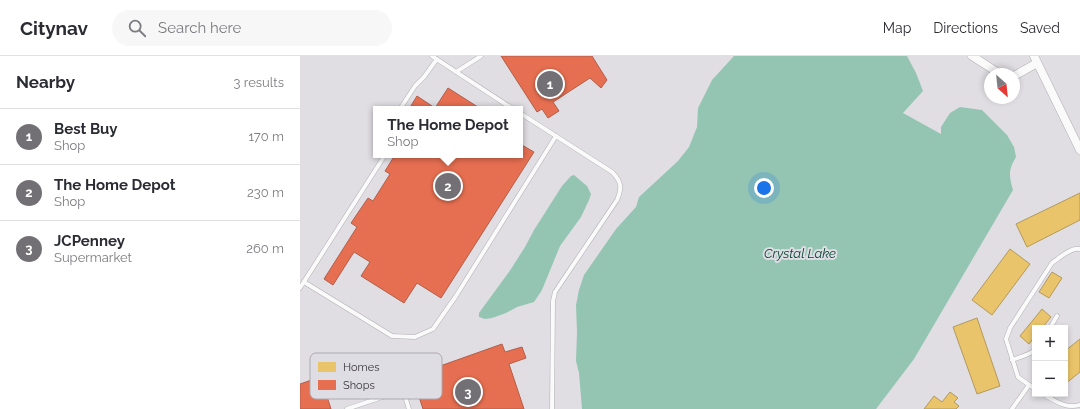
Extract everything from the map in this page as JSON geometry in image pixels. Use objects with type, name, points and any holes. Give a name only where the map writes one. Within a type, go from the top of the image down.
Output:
[{"type":"street","points":[[972,56],[991,68]]},
{"type":"street","points":[[1020,71],[1035,59],[1080,150]]},
{"type":"lane","points":[[432,56],[508,106]]},
{"type":"lane","points":[[456,72],[481,56]]},
{"type":"lane","points":[[402,106],[415,86],[424,77],[437,59]]},
{"type":"lane","points":[[523,115],[612,172],[617,177],[620,185],[620,193],[617,200],[556,292],[553,301],[552,409]]},
{"type":"lane","points":[[304,282],[392,336],[415,337],[433,329],[456,296],[556,136]]},
{"type":"lane","points":[[300,288],[382,158]]},
{"type":"lane","points":[[1032,387],[1018,377],[1006,339],[1010,328],[1052,263],[1076,248],[1080,249]]},
{"type":"lane","points":[[1052,325],[1057,316]]},
{"type":"lane","points":[[1012,360],[1032,352]]},
{"type":"lane","points":[[1012,409],[1028,385]]},
{"type":"lane","points":[[1048,397],[1067,407],[1080,406]]},
{"type":"lane","points":[[347,409],[376,399]]},
{"type":"lane","points":[[406,399],[409,409]]},
{"type":"water","name":"Crystal Lake","points":[[734,56],[907,56],[923,91],[903,113],[941,134],[941,127],[950,113],[960,107],[982,110],[1007,135],[1014,147],[1016,157],[1010,173],[1013,190],[914,359],[876,409],[582,409],[579,373],[576,361],[576,305],[584,275],[616,229],[636,207],[639,197],[678,161],[689,147],[697,127],[698,108],[712,80]]},
{"type":"water","points":[[574,175],[587,186],[591,194],[581,217],[560,246],[542,290],[534,302],[517,307],[492,318],[485,319],[479,317],[479,313],[511,269],[562,186],[571,176]]},
{"type":"building: Homes","points":[[1080,193],[1080,220],[1027,247],[1016,224]]},
{"type":"building: Homes","points":[[1010,249],[1030,264],[992,315],[972,300]]},
{"type":"building: Homes","points":[[1052,272],[1062,278],[1049,298],[1039,292]]},
{"type":"building: Homes","points":[[1042,309],[1051,317],[1044,325],[1032,325],[1032,340],[1029,344],[1020,336]]},
{"type":"building: Homes","points":[[977,318],[1000,386],[977,394],[953,327]]},
{"type":"building: Homes","points":[[1080,339],[1080,372],[1068,382],[1068,361],[1068,349]]},
{"type":"building: Homes","points":[[950,392],[958,398],[954,402],[959,406],[956,409],[924,409],[934,396],[942,402]]},
{"type":"building: Shops","points":[[501,56],[592,56],[607,80],[601,88],[590,78],[553,102],[559,111],[548,118],[542,109],[537,112]]},
{"type":"building: Shops","points":[[448,88],[476,106],[436,106]]},
{"type":"building: Shops","points":[[417,96],[432,106],[411,106]]},
{"type":"building: Shops","points":[[523,146],[534,152],[441,298],[417,283],[404,303],[361,276],[370,262],[354,252],[333,285],[324,279],[357,227],[351,223],[368,198],[373,201],[390,174],[385,171],[393,158],[523,158]]},
{"type":"building: Shops","points":[[502,344],[505,352],[522,347],[526,358],[509,364],[524,409],[423,409],[420,399],[442,399],[442,365]]},
{"type":"building: Shops","points":[[310,381],[310,399],[328,399],[331,409],[300,409],[300,384]]},
{"type":"place","name":"Best Buy","points":[[550,84]]},
{"type":"place","name":"The Home Depot","points":[[448,186]]},
{"type":"place","name":"JCPenney","points":[[468,392]]}]
